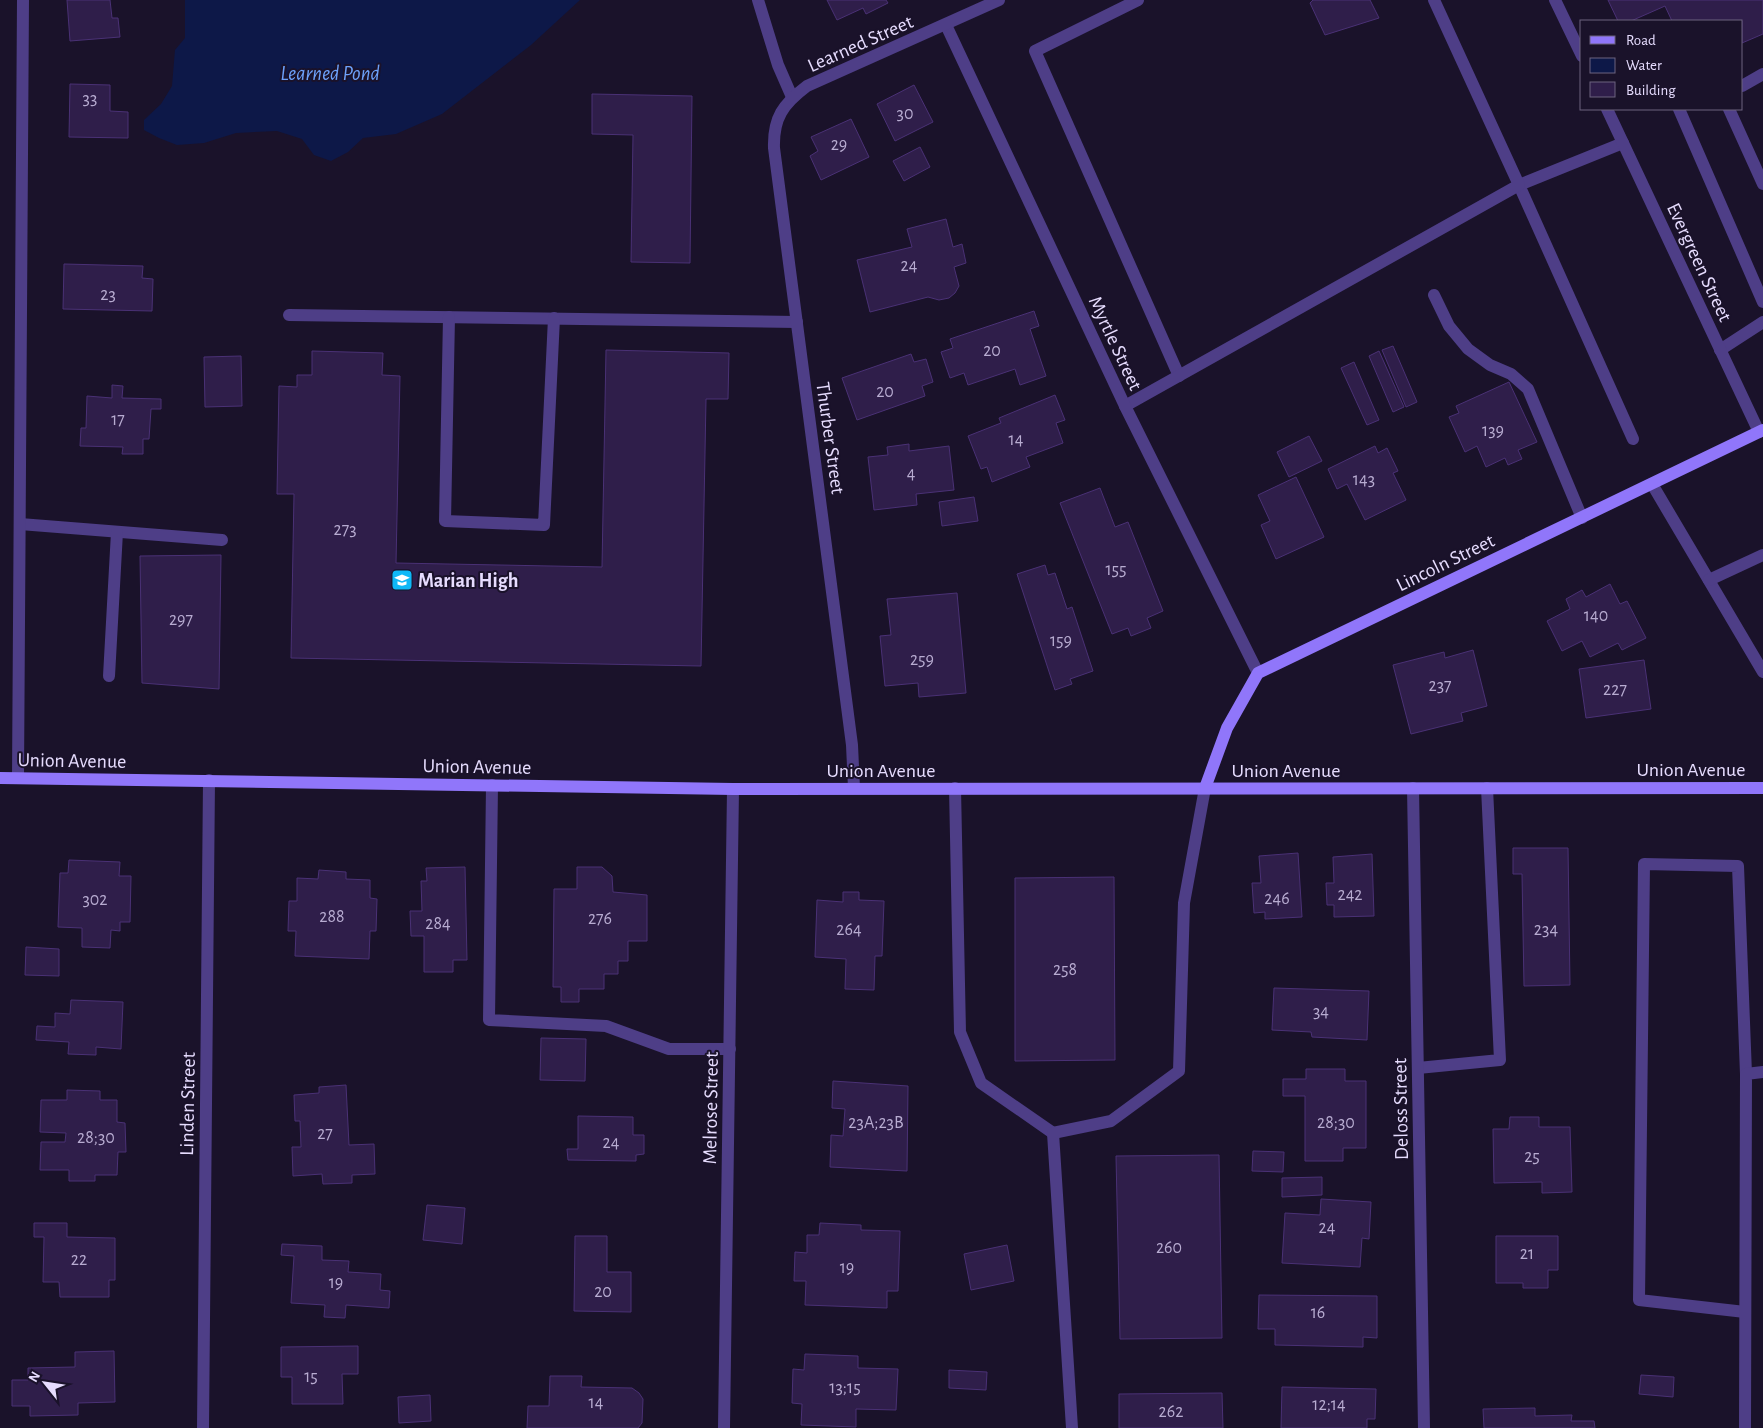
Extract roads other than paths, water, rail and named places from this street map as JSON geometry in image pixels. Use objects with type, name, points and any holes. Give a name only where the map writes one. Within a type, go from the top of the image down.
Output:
[{"type":"main road","name":"Lincoln Street","points":[[1258,673],[1761,431]]},
{"type":"main road","points":[[1205,788],[1227,728],[1258,673]]},
{"type":"main road","name":"Union Avenue","points":[[0,778],[733,789],[1763,788]]},
{"type":"street","points":[[18,778],[23,0]]},
{"type":"street","points":[[758,0],[778,65],[792,97]]},
{"type":"street","name":"Learned Street","points":[[792,97],[807,86],[999,0]]},
{"type":"street","points":[[1138,0],[1035,51],[1178,376]]},
{"type":"street","points":[[1434,0],[1633,439]]},
{"type":"street","points":[[1555,0],[1580,52]]},
{"type":"street","name":"Myrtle Street","points":[[946,25],[1125,406],[1258,673]]},
{"type":"street","points":[[1743,85],[1763,74]]},
{"type":"street","name":"Thurber Street","points":[[792,97],[779,115],[774,132],[774,148],[852,746],[854,788]]},
{"type":"street","name":"Evergreen Street","points":[[1606,110],[1720,350],[1761,431]]},
{"type":"street","points":[[1679,110],[1763,302]]},
{"type":"street","points":[[1729,110],[1763,184]]},
{"type":"street","points":[[1125,406],[1519,185],[1623,143]]},
{"type":"street","points":[[1434,295],[1449,326],[1468,349],[1490,365],[1511,374],[1528,389],[1582,518]]},
{"type":"street","points":[[289,315],[796,322]]},
{"type":"street","points":[[448,317],[445,522],[544,525],[554,318]]},
{"type":"street","points":[[1720,350],[1763,322]]},
{"type":"street","points":[[1652,484],[1763,672]]},
{"type":"street","points":[[20,524],[222,540]]},
{"type":"street","points":[[109,676],[117,532]]},
{"type":"street","points":[[1709,580],[1763,555]]},
{"type":"street","name":"Linden Street","points":[[202,1428],[209,780]]},
{"type":"street","points":[[492,785],[489,1020],[606,1026],[669,1049],[730,1049]]},
{"type":"street","points":[[955,788],[960,1032],[981,1083],[1053,1133],[1111,1121],[1179,1071],[1184,903],[1205,788]]},
{"type":"street","name":"Deloss Street","points":[[1413,788],[1424,1428]]},
{"type":"street","points":[[1418,1068],[1500,1060],[1487,788]]},
{"type":"street","name":"Melrose Street","points":[[724,1428],[733,789]]},
{"type":"street","points":[[1744,1428],[1745,1312],[1746,1074],[1738,866],[1644,864],[1639,1300],[1745,1312]]},
{"type":"street","points":[[1746,1074],[1763,1072]]},
{"type":"street","points":[[1053,1133],[1072,1428]]},
{"type":"water","name":"Learned Pond","points":[[185,0],[580,0],[531,45],[442,114],[396,134],[363,138],[348,152],[331,161],[314,155],[302,139],[277,131],[236,133],[204,143],[177,145],[144,130],[144,120],[161,104],[172,86],[175,50],[185,38]]},
{"type":"place","name":"Marian High","points":[[402,580]]}]
